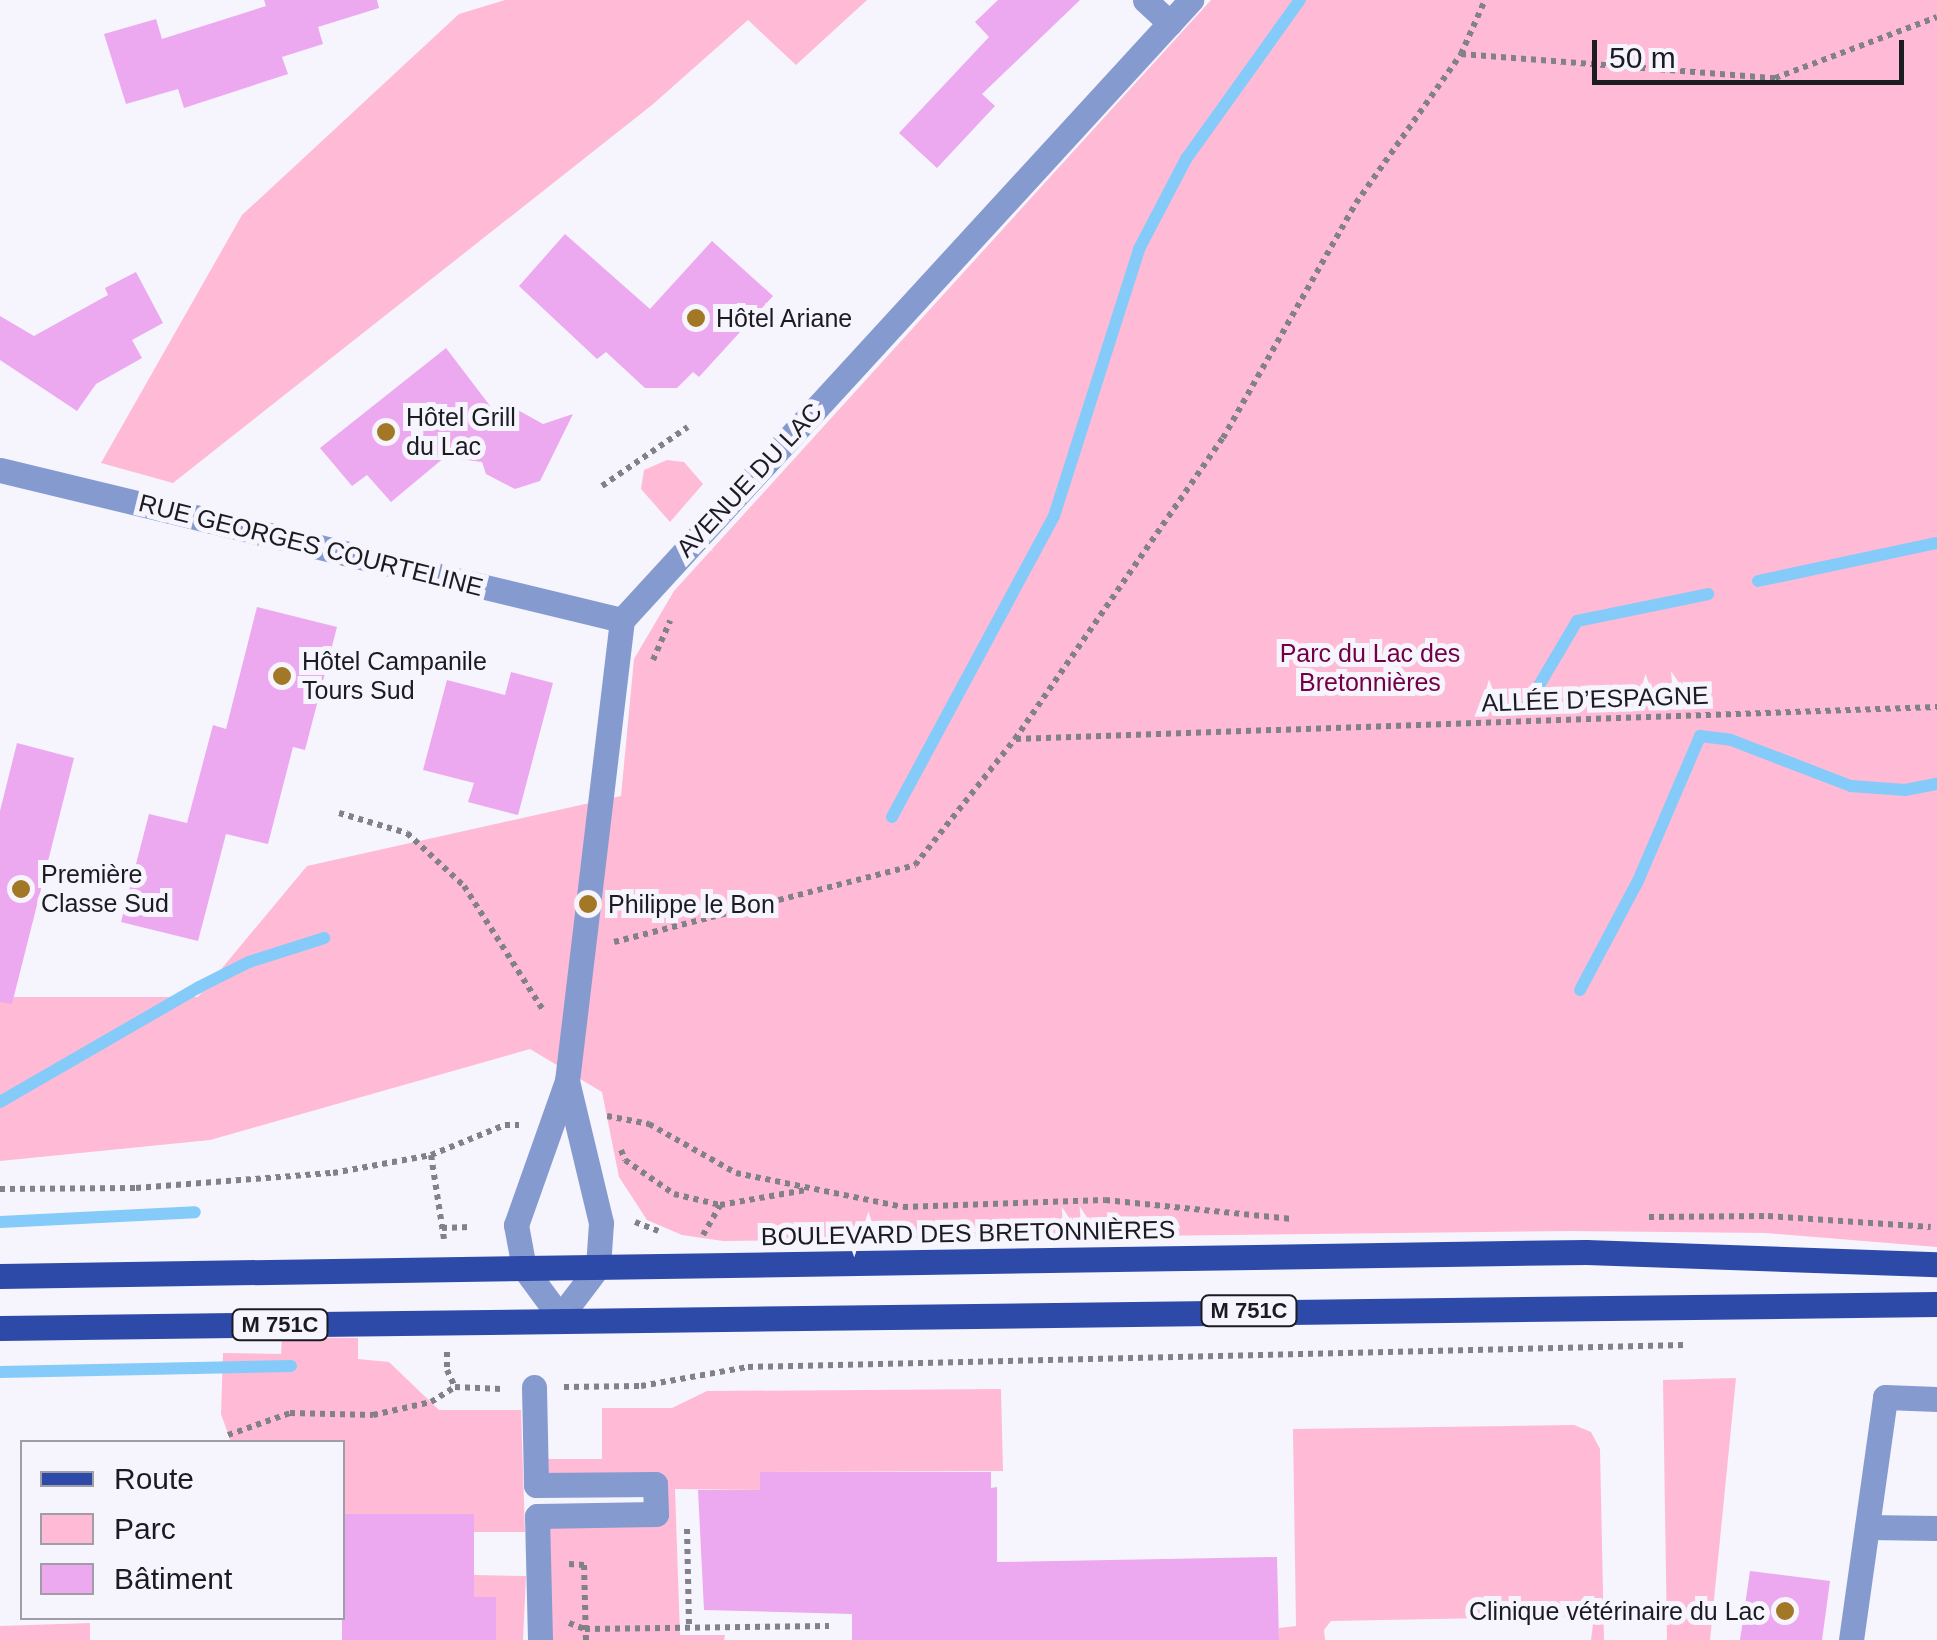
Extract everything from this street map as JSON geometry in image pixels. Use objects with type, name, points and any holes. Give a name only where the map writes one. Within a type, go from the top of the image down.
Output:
[{"type":"main road","name":"BOULEVARD DES BRETONNIÈRES","points":[[0,1276],[1586,1252],[1937,1264]]},
{"type":"main road","name":"M 751C","points":[[0,1328],[560,1318],[1937,1304]]},
{"type":"street","points":[[1145,0],[1170,23]]},
{"type":"street","name":"AVENUE DU LAC","points":[[622,620],[1191,0]]},
{"type":"street","name":"RUE GEORGES COURTELINE","points":[[0,470],[622,620]]},
{"type":"street","points":[[567,1081],[601,1223],[598,1267],[560,1318],[524,1268],[516,1224],[567,1081],[622,620]]},
{"type":"street","points":[[534,1388],[536,1485],[655,1484],[656,1514],[538,1516],[540,1640]]},
{"type":"street","points":[[1851,1640],[1885,1396],[1937,1399]]},
{"type":"street","points":[[1867,1527],[1937,1528]]},
{"type":"path","points":[[583,953],[915,865],[1015,739],[1223,438],[1356,203],[1461,54],[1486,0]]},
{"type":"path","points":[[1461,54],[1775,78],[1937,18]]},
{"type":"path","points":[[602,486],[688,427]]},
{"type":"path","points":[[645,678],[673,612]]},
{"type":"path","name":"ALLÉE D’ESPAGNE","points":[[1015,739],[1937,707]]},
{"type":"path","points":[[339,813],[407,833],[464,886],[542,1009],[572,1039]]},
{"type":"path","points":[[615,955],[619,922]]},
{"type":"path","points":[[604,1098],[612,1130]]},
{"type":"path","points":[[606,1116],[649,1124],[736,1173],[903,1207],[1105,1200],[1294,1220]]},
{"type":"path","points":[[0,1188],[136,1188],[334,1173],[431,1155],[505,1125],[552,1124]]},
{"type":"path","points":[[619,1145],[626,1160],[674,1194],[720,1205],[812,1189]]},
{"type":"path","points":[[431,1155],[446,1269]]},
{"type":"path","points":[[689,1238],[702,1238],[720,1205]]},
{"type":"path","points":[[1638,1217],[1768,1216],[1937,1227]]},
{"type":"path","points":[[636,1222],[663,1233]]},
{"type":"path","points":[[442,1228],[470,1227]]},
{"type":"path","name":"M 751C","points":[[228,1435],[290,1413],[373,1416],[431,1402],[455,1387],[641,1386],[748,1367],[1688,1344]]},
{"type":"path","points":[[687,1524],[690,1628]]},
{"type":"path","points":[[539,1614],[585,1629],[829,1626]]},
{"type":"path","points":[[810,1640],[811,1626]]},
{"type":"green space","points":[[505,0],[867,0],[796,65],[748,20],[652,105],[173,483],[101,463],[242,215],[459,14]]},
{"type":"green space","name":"Parc du Lac des Bretonnières","points":[[1211,0],[1937,0],[1937,1247],[1765,1233],[1570,1231],[723,1241],[682,1235],[647,1220],[619,1177],[602,1092],[530,1049],[210,1140],[0,1161],[0,997],[198,997],[307,866],[621,796],[634,659],[674,591]]},
{"type":"green space","points":[[667,460],[684,462],[703,484],[670,522],[641,489],[644,470]]},
{"type":"green space","points":[[282,1337],[358,1338],[358,1359],[389,1362],[439,1410],[521,1410],[525,1532],[474,1532],[474,1514],[345,1514],[345,1440],[230,1440],[221,1414],[223,1353],[281,1354]]},
{"type":"green space","points":[[1736,1378],[1710,1640],[1667,1640],[1663,1380]]},
{"type":"green space","points":[[1001,1389],[1003,1471],[760,1472],[760,1490],[675,1489],[680,1635],[725,1635],[724,1640],[550,1640],[549,1521],[662,1519],[661,1478],[545,1478],[545,1459],[602,1459],[602,1408],[672,1408],[707,1391]]},
{"type":"green space","points":[[1574,1425],[1591,1432],[1600,1449],[1604,1640],[1591,1640],[1594,1616],[1331,1621],[1324,1630],[1325,1640],[1279,1640],[1279,1628],[1296,1626],[1293,1429]]},
{"type":"green space","points":[[474,1575],[526,1576],[523,1640],[496,1640],[496,1597],[457,1597],[457,1586],[474,1586]]},
{"type":"green space","points":[[90,1623],[90,1640],[0,1640],[0,1626]]},
{"type":"building","points":[[264,0],[377,0],[379,8],[318,27],[323,44],[282,57],[288,74],[184,108],[178,89],[126,104],[104,34],[156,19],[162,39],[266,6]]},
{"type":"building","points":[[998,0],[1080,0],[982,94],[995,106],[937,168],[899,133],[989,37],[975,22]]},
{"type":"building","points":[[565,234],[650,309],[712,241],[773,296],[699,377],[693,372],[677,388],[645,388],[606,352],[597,359],[519,286]]},
{"type":"building","points":[[136,272],[163,323],[132,340],[142,358],[96,384],[77,411],[0,360],[0,316],[34,336],[108,295],[105,288]]},
{"type":"building","points":[[446,348],[497,415],[516,409],[543,424],[573,414],[540,481],[515,489],[486,474],[482,462],[445,457],[391,502],[367,475],[352,486],[320,448]]},
{"type":"building","name":"Hôtel Campanile Tours Sud","points":[[257,607],[337,627],[305,750],[293,747],[268,844],[226,834],[198,941],[121,922],[149,814],[187,823],[213,725],[226,729]]},
{"type":"building","points":[[511,672],[553,683],[518,815],[468,802],[474,783],[423,770],[447,680],[505,695]]},
{"type":"building","name":"Première Classe Sud","points":[[17,743],[74,758],[12,1004],[0,1002],[0,811]]},
{"type":"building","points":[[760,1472],[991,1472],[991,1488],[997,1487],[997,1562],[1277,1557],[1279,1640],[852,1640],[852,1614],[704,1610],[698,1490],[760,1490]]},
{"type":"building","points":[[345,1514],[474,1514],[474,1597],[496,1597],[496,1640],[342,1640]]},
{"type":"building","name":"Clinique vétérinaire du Lac","points":[[1750,1571],[1830,1581],[1822,1640],[1740,1640]]},
{"type":"waterway","points":[[892,817],[1054,516],[1139,249],[1186,159],[1300,0]]},
{"type":"waterway","points":[[1758,581],[1937,543]]},
{"type":"waterway","points":[[1525,709],[1577,621],[1708,594]]},
{"type":"waterway","points":[[1580,990],[1638,881],[1700,736],[1731,740],[1851,786],[1905,790],[1937,784]]},
{"type":"waterway","points":[[0,1102],[199,987],[249,962],[324,938]]},
{"type":"waterway","points":[[0,1222],[195,1212]]},
{"type":"waterway","points":[[0,1372],[291,1366]]},
{"type":"place","name":"Hôtel Ariane","points":[[696,318]]},
{"type":"place","name":"Hôtel Grill du Lac","points":[[386,432]]},
{"type":"place","name":"Hôtel Campanile Tours Sud","points":[[282,676]]},
{"type":"place","name":"Première Classe Sud","points":[[21,889]]},
{"type":"place","name":"Philippe le Bon","points":[[588,904]]},
{"type":"place","name":"Clinique vétérinaire du Lac","points":[[1785,1611]]}]
